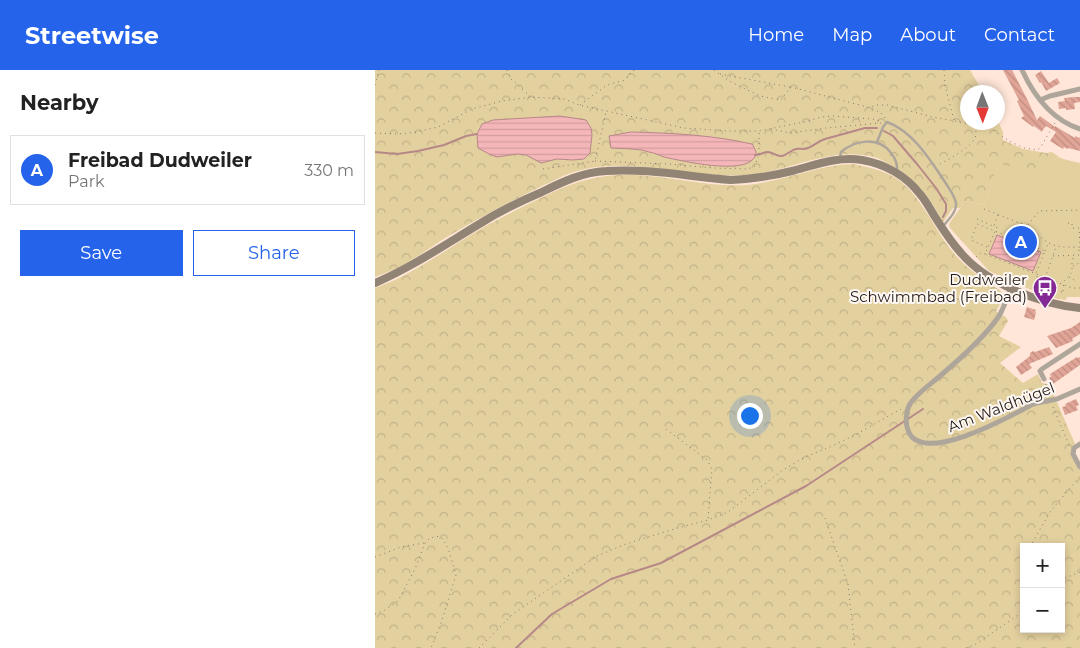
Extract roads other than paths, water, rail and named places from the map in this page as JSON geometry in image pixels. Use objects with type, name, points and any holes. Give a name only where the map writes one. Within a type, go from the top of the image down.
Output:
[{"type":"main road","points":[[375,283],[398,273],[482,222],[522,201],[583,175],[606,171],[636,170],[745,180],[840,159],[864,160],[885,167],[897,173],[911,184],[921,194],[962,254],[975,267],[991,278],[1011,288],[1056,305],[1080,308]]},
{"type":"street","points":[[1022,70],[1040,100],[1058,118],[1080,129]]},
{"type":"street","points":[[1040,100],[1080,89]]},
{"type":"street","name":"Am Waldhügel","points":[[1011,288],[1000,314],[993,324],[959,360],[909,406],[906,421],[910,435],[915,440],[928,444],[951,440],[977,432],[1031,405],[1051,401],[1080,389]]},
{"type":"street","points":[[1045,381],[1040,371],[1080,344]]},
{"type":"street","points":[[1080,444],[1074,448],[1073,454],[1080,467]]},
{"type":"lane","points":[[877,142],[887,122],[896,125],[924,151],[953,196],[956,204],[954,212],[942,227]]},
{"type":"lane","points":[[840,159],[841,152],[853,144],[877,142],[888,148],[896,158],[897,173]]},
{"type":"waterway","points":[[755,155],[769,152],[782,156],[794,150],[808,148],[825,139],[865,128],[877,128]]},
{"type":"waterway","points":[[884,131],[893,136],[936,188],[946,204],[946,211],[943,217]]},
{"type":"waterway","points":[[375,152],[397,154],[418,151],[477,134]]},
{"type":"waterway","points":[[516,648],[552,614],[611,579],[661,563],[806,486],[923,409]]},
{"type":"place","name":"Freibad Dudweiler","points":[[1021,242]]},
{"type":"place","name":"Dudweiler Schwimmbad (Freibad)","points":[[1045,309]]}]
